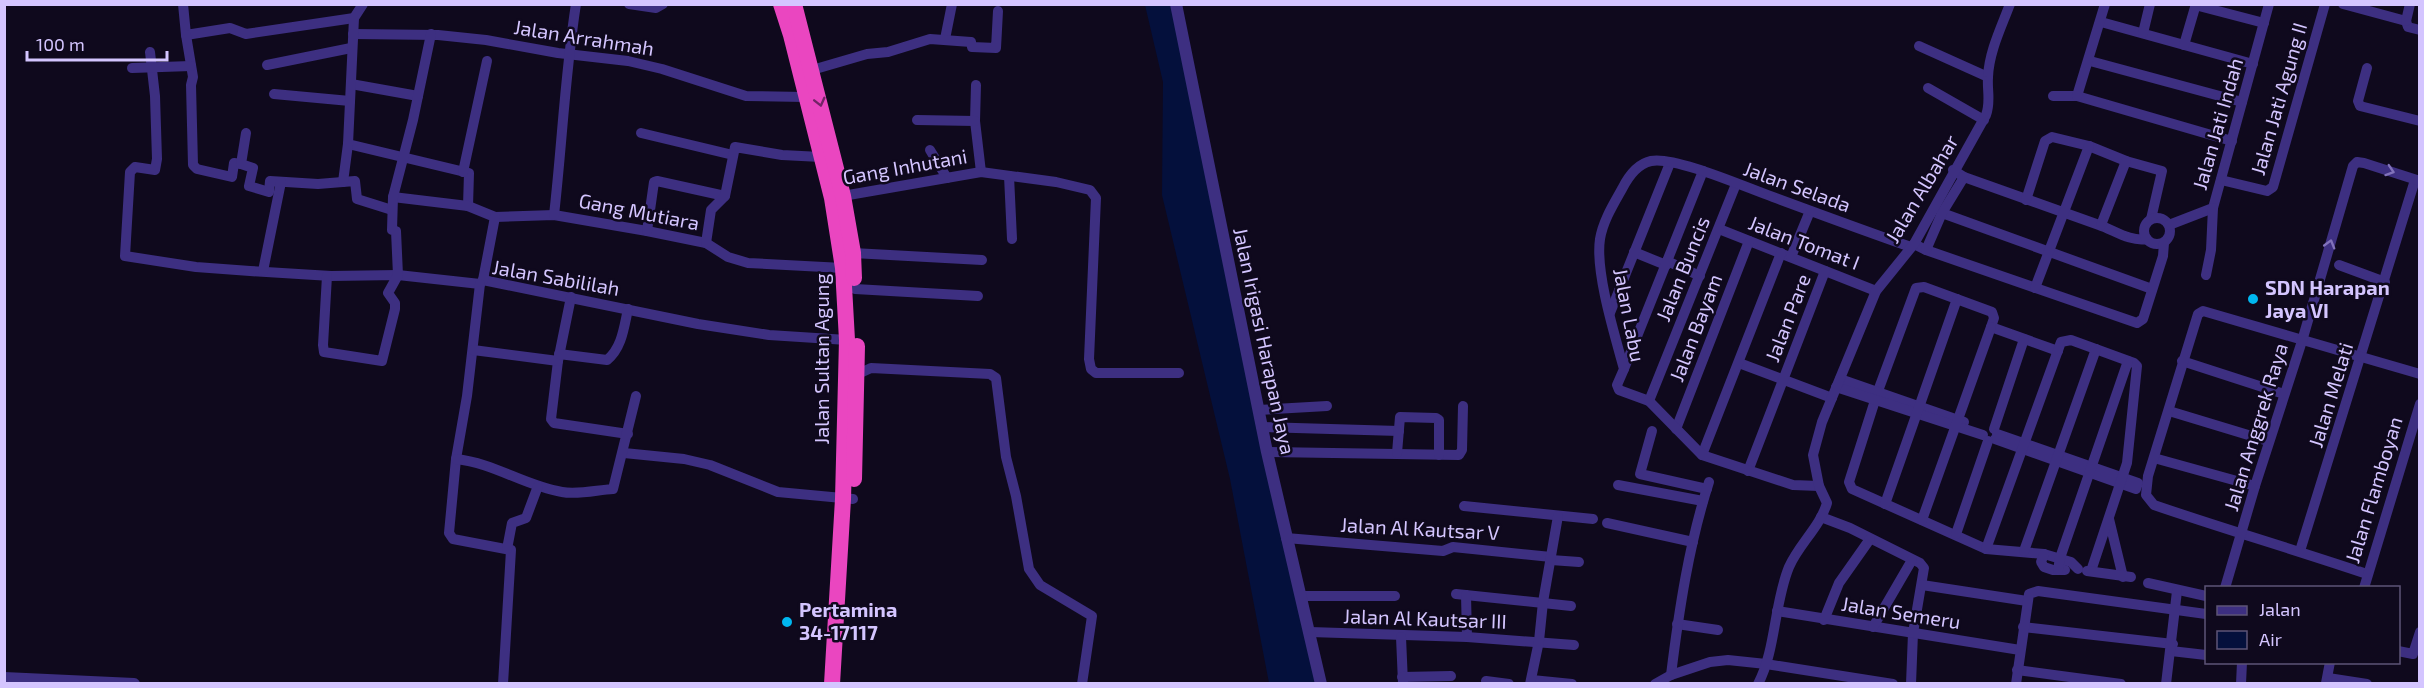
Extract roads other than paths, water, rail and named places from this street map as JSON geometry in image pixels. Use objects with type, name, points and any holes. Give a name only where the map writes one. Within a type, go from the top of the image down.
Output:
[{"type":"highway","name":"Jalan Sultan Agung","points":[[781,4],[791,35],[821,157],[837,197],[847,339],[848,499],[841,684]]},
{"type":"highway","name":"Jalan Sultan Agung","points":[[794,4],[812,70],[837,197],[853,253],[858,374],[832,684]]},
{"type":"street","points":[[183,4],[193,77],[191,85],[193,165],[197,169],[232,177],[234,163],[241,164],[253,168],[249,186],[269,192],[270,182],[318,184],[355,181],[357,200],[392,210]]},
{"type":"street","points":[[343,182],[348,144],[354,18],[363,4]]},
{"type":"street","points":[[554,215],[565,117],[568,54],[576,4]]},
{"type":"street","points":[[629,4],[656,8],[663,4]]},
{"type":"street","points":[[945,39],[952,4]]},
{"type":"street","name":"Jalan Irigasi Harapan Jaya","points":[[1176,4],[1267,452],[1321,684]]},
{"type":"street","name":"Jalan Albahar","points":[[1824,511],[1813,455],[1822,422],[1876,291],[1912,245],[1953,170],[1984,120],[1990,105],[1988,77],[1992,50],[2010,4]]},
{"type":"street","points":[[2077,96],[2090,61],[2091,45],[2101,22],[2105,4]]},
{"type":"street","points":[[2143,33],[2150,4]]},
{"type":"street","name":"Jalan Jati Indah","points":[[2169,225],[2213,208],[2269,4]]},
{"type":"street","name":"Jalan Jati Agung II","points":[[2221,180],[2266,191],[2274,187],[2325,4]]},
{"type":"street","points":[[2343,4],[2406,21]]},
{"type":"street","points":[[2410,4],[2406,21],[2408,27],[2420,30]]},
{"type":"street","points":[[2184,45],[2196,5],[2264,23]]},
{"type":"street","points":[[812,70],[930,39],[971,42],[972,47],[994,48],[998,45],[998,11]]},
{"type":"street","points":[[186,36],[230,28],[246,34],[354,18]]},
{"type":"street","points":[[2101,22],[2253,64]]},
{"type":"street","name":"Jalan Arrahmah","points":[[353,34],[431,34],[486,40],[646,65],[751,97],[805,97]]},
{"type":"street","points":[[327,276],[324,352],[380,362],[384,358],[395,309],[395,303],[388,292],[398,275],[398,244],[396,231],[392,230],[393,197],[404,158],[431,34]]},
{"type":"street","points":[[1919,46],[1988,77]]},
{"type":"street","points":[[267,65],[351,48]]},
{"type":"street","points":[[150,52],[151,68]]},
{"type":"street","points":[[463,172],[487,61]]},
{"type":"street","points":[[2090,61],[2242,102]]},
{"type":"street","points":[[132,68],[191,66]]},
{"type":"street","name":"Jalan Sabililah","points":[[151,68],[155,96],[157,159],[155,170],[135,167],[130,172],[125,256],[196,267],[327,276],[398,275],[481,282],[571,297],[698,324],[769,335],[847,339]]},
{"type":"street","points":[[2367,68],[2358,101],[2360,106],[2420,122]]},
{"type":"street","points":[[351,84],[418,96]]},
{"type":"street","points":[[976,85],[975,121],[981,172]]},
{"type":"street","points":[[1928,88],[1984,120]]},
{"type":"street","points":[[274,94],[350,101]]},
{"type":"street","points":[[2053,96],[2077,96],[2232,141]]},
{"type":"street","points":[[917,120],[975,121]]},
{"type":"street","points":[[241,164],[246,133]]},
{"type":"street","points":[[641,134],[733,155]]},
{"type":"street","points":[[2026,200],[2046,139],[2052,136],[2089,146],[2162,172],[2151,219],[2144,229],[2147,239]]},
{"type":"street","points":[[348,144],[468,173],[468,206]]},
{"type":"street","points":[[2035,288],[2089,146]]},
{"type":"street","points":[[706,243],[711,210],[725,196],[735,147],[782,155],[821,157]]},
{"type":"street","points":[[930,150],[947,178]]},
{"type":"street","name":"Jalan Labu","points":[[1670,163],[1652,160],[1636,169],[1626,181],[1608,215],[1602,233],[1600,250],[1609,314],[1624,369],[1617,388],[1649,401],[1702,455],[1793,485],[1819,486]]},
{"type":"street","points":[[2101,225],[2126,160]]},
{"type":"street","name":"Jalan Anggrek Raya","points":[[2226,586],[2268,441],[2302,341],[2353,166],[2360,162],[2417,180]]},
{"type":"street","points":[[1609,314],[1670,163]]},
{"type":"street","name":"Jalan Selada","points":[[1670,163],[1703,171],[1810,211],[2133,323],[2143,319],[2152,290]]},
{"type":"street","points":[[1953,170],[1964,177],[2101,225],[2136,240],[2147,239],[2156,244],[2164,243],[2170,237],[2169,225],[2159,218],[2151,219]]},
{"type":"street","points":[[1624,369],[1703,171]]},
{"type":"street","name":"Gang Inhutani","points":[[837,197],[981,172],[1056,182],[1090,190],[1096,198],[1089,359],[1091,369],[1096,373],[1179,373]]},
{"type":"street","points":[[1009,176],[1012,239]]},
{"type":"street","points":[[1926,250],[1942,213],[1964,177]]},
{"type":"street","name":"Jalan Melati","points":[[2300,551],[2417,180]]},
{"type":"street","points":[[263,271],[281,182]]},
{"type":"street","points":[[646,231],[654,182],[725,196]]},
{"type":"street","name":"Jalan Buncis","points":[[1649,401],[1737,184]]},
{"type":"street","points":[[393,197],[468,206],[495,217],[481,282],[456,459],[449,536],[453,539],[507,549],[511,553],[503,684]]},
{"type":"street","points":[[2206,275],[2211,250],[2213,208]]},
{"type":"street","points":[[1702,455],[1786,255],[1810,211]]},
{"type":"street","points":[[1942,213],[2152,290],[2163,256],[2164,243]]},
{"type":"street","name":"Gang Mutiara","points":[[495,217],[554,215],[706,243],[728,257],[748,263],[843,268]]},
{"type":"street","name":"Jalan Tomat I","points":[[1719,229],[1876,291]]},
{"type":"street","name":"Jalan Bayam","points":[[1676,429],[1749,241]]},
{"type":"street","points":[[1634,252],[1700,276]]},
{"type":"street","points":[[853,253],[982,260]]},
{"type":"street","points":[[2339,265],[2385,282]]},
{"type":"street","name":"Jalan Pare","points":[[1748,471],[1825,271]]},
{"type":"street","points":[[1922,520],[1994,318],[1992,312],[1924,287],[1916,288],[1877,396],[1849,482],[1852,489],[1986,549],[1998,552],[2024,551],[2043,554],[2071,562],[2078,569]]},
{"type":"street","points":[[855,289],[978,296]]},
{"type":"street","points":[[571,297],[550,416],[552,421],[628,434]]},
{"type":"street","points":[[1885,504],[1957,299]]},
{"type":"street","points":[[473,350],[608,360],[613,356],[620,342],[628,309]]},
{"type":"street","points":[[2367,574],[2154,505],[2146,495],[2148,476],[2198,314],[2205,310],[2302,341],[2420,374]]},
{"type":"street","points":[[1991,327],[2058,351]]},
{"type":"street","points":[[1956,534],[2024,339]]},
{"type":"street","points":[[1986,549],[2061,342],[2067,339],[2137,366],[2123,482],[2091,571]]},
{"type":"street","points":[[2024,551],[2096,349]]},
{"type":"street","points":[[2058,570],[2089,469],[2128,361]]},
{"type":"street","points":[[2182,361],[2284,394]]},
{"type":"street","points":[[1739,363],[1784,379]]},
{"type":"street","points":[[858,374],[871,368],[990,374],[996,378],[1006,457],[1016,496],[1029,569],[1040,585],[1092,616],[1082,684]]},
{"type":"street","name":"Jalan Pare","points":[[1784,379],[1877,396],[2123,482]]},
{"type":"street","points":[[456,459],[490,465],[538,486],[567,493],[613,489],[624,453],[636,396]]},
{"type":"street","name":"Jalan Flamboyan","points":[[2364,586],[2420,404]]},
{"type":"street","points":[[1259,410],[1327,406]]},
{"type":"street","points":[[1267,452],[1461,454],[1463,406]]},
{"type":"street","points":[[2169,411],[2268,441]]},
{"type":"street","points":[[1397,453],[1400,416],[1439,420],[1439,455]]},
{"type":"street","points":[[1262,427],[1399,431]]},
{"type":"street","points":[[1652,431],[1640,474],[1708,485],[1693,542],[1677,624],[1671,675]]},
{"type":"street","points":[[624,453],[698,462],[722,468],[778,492],[848,499]]},
{"type":"street","points":[[2154,458],[2254,486]]},
{"type":"street","points":[[1618,485],[1703,501]]},
{"type":"street","points":[[507,549],[512,523],[516,520],[523,521],[526,518],[538,486]]},
{"type":"street","points":[[1464,506],[1593,519]]},
{"type":"street","points":[[1758,684],[1766,664],[1789,569],[1824,511],[1850,528],[1924,568],[1913,633],[1911,684]]},
{"type":"street","points":[[1558,516],[1531,682],[1572,684]]},
{"type":"street","points":[[2043,554],[2041,562],[2044,567],[2058,570],[2078,569],[2127,577],[2109,519]]},
{"type":"street","points":[[1607,523],[1693,542]]},
{"type":"street","name":"Jalan Al Kautsar V","points":[[1286,538],[1443,551],[1453,547],[1579,562]]},
{"type":"street","points":[[1824,620],[1839,583],[1870,539]]},
{"type":"street","points":[[1873,627],[1912,560]]},
{"type":"street","points":[[2148,583],[2205,596]]},
{"type":"street","points":[[1922,585],[2028,598],[2038,591],[2205,614]]},
{"type":"street","points":[[2166,684],[2177,591]]},
{"type":"street","points":[[1467,637],[1461,594],[1571,606]]},
{"type":"street","points":[[1301,596],[1395,596]]},
{"type":"street","points":[[2016,684],[2028,598]]},
{"type":"street","name":"Jalan Semeru","points":[[1777,611],[2020,650]]},
{"type":"street","points":[[1677,624],[1718,630]]},
{"type":"street","points":[[2023,627],[2205,655]]},
{"type":"street","name":"Jalan Al Kautsar III","points":[[1310,632],[1401,637],[1467,637],[1574,645]]},
{"type":"street","points":[[2400,651],[2413,654],[2420,632]]},
{"type":"street","points":[[1401,637],[1403,680],[1451,676]]},
{"type":"street","points":[[1655,684],[1671,675],[1710,662],[1728,660],[1893,684]]},
{"type":"street","points":[[2241,684],[2242,664]]},
{"type":"street","points":[[2330,664],[2327,681],[2367,684]]},
{"type":"street","points":[[2017,670],[2072,680],[2121,684]]},
{"type":"street","points":[[4,678],[134,684]]},
{"type":"street","points":[[1486,681],[1509,684]]},
{"type":"water","points":[[1145,5],[1176,5],[1320,683],[1269,683],[1230,479],[1162,195],[1163,82]]},
{"type":"place","name":"SDN Harapan Jaya VI","points":[[2253,299]]},
{"type":"place","name":"Pertamina 34-17117","points":[[787,622]]}]
